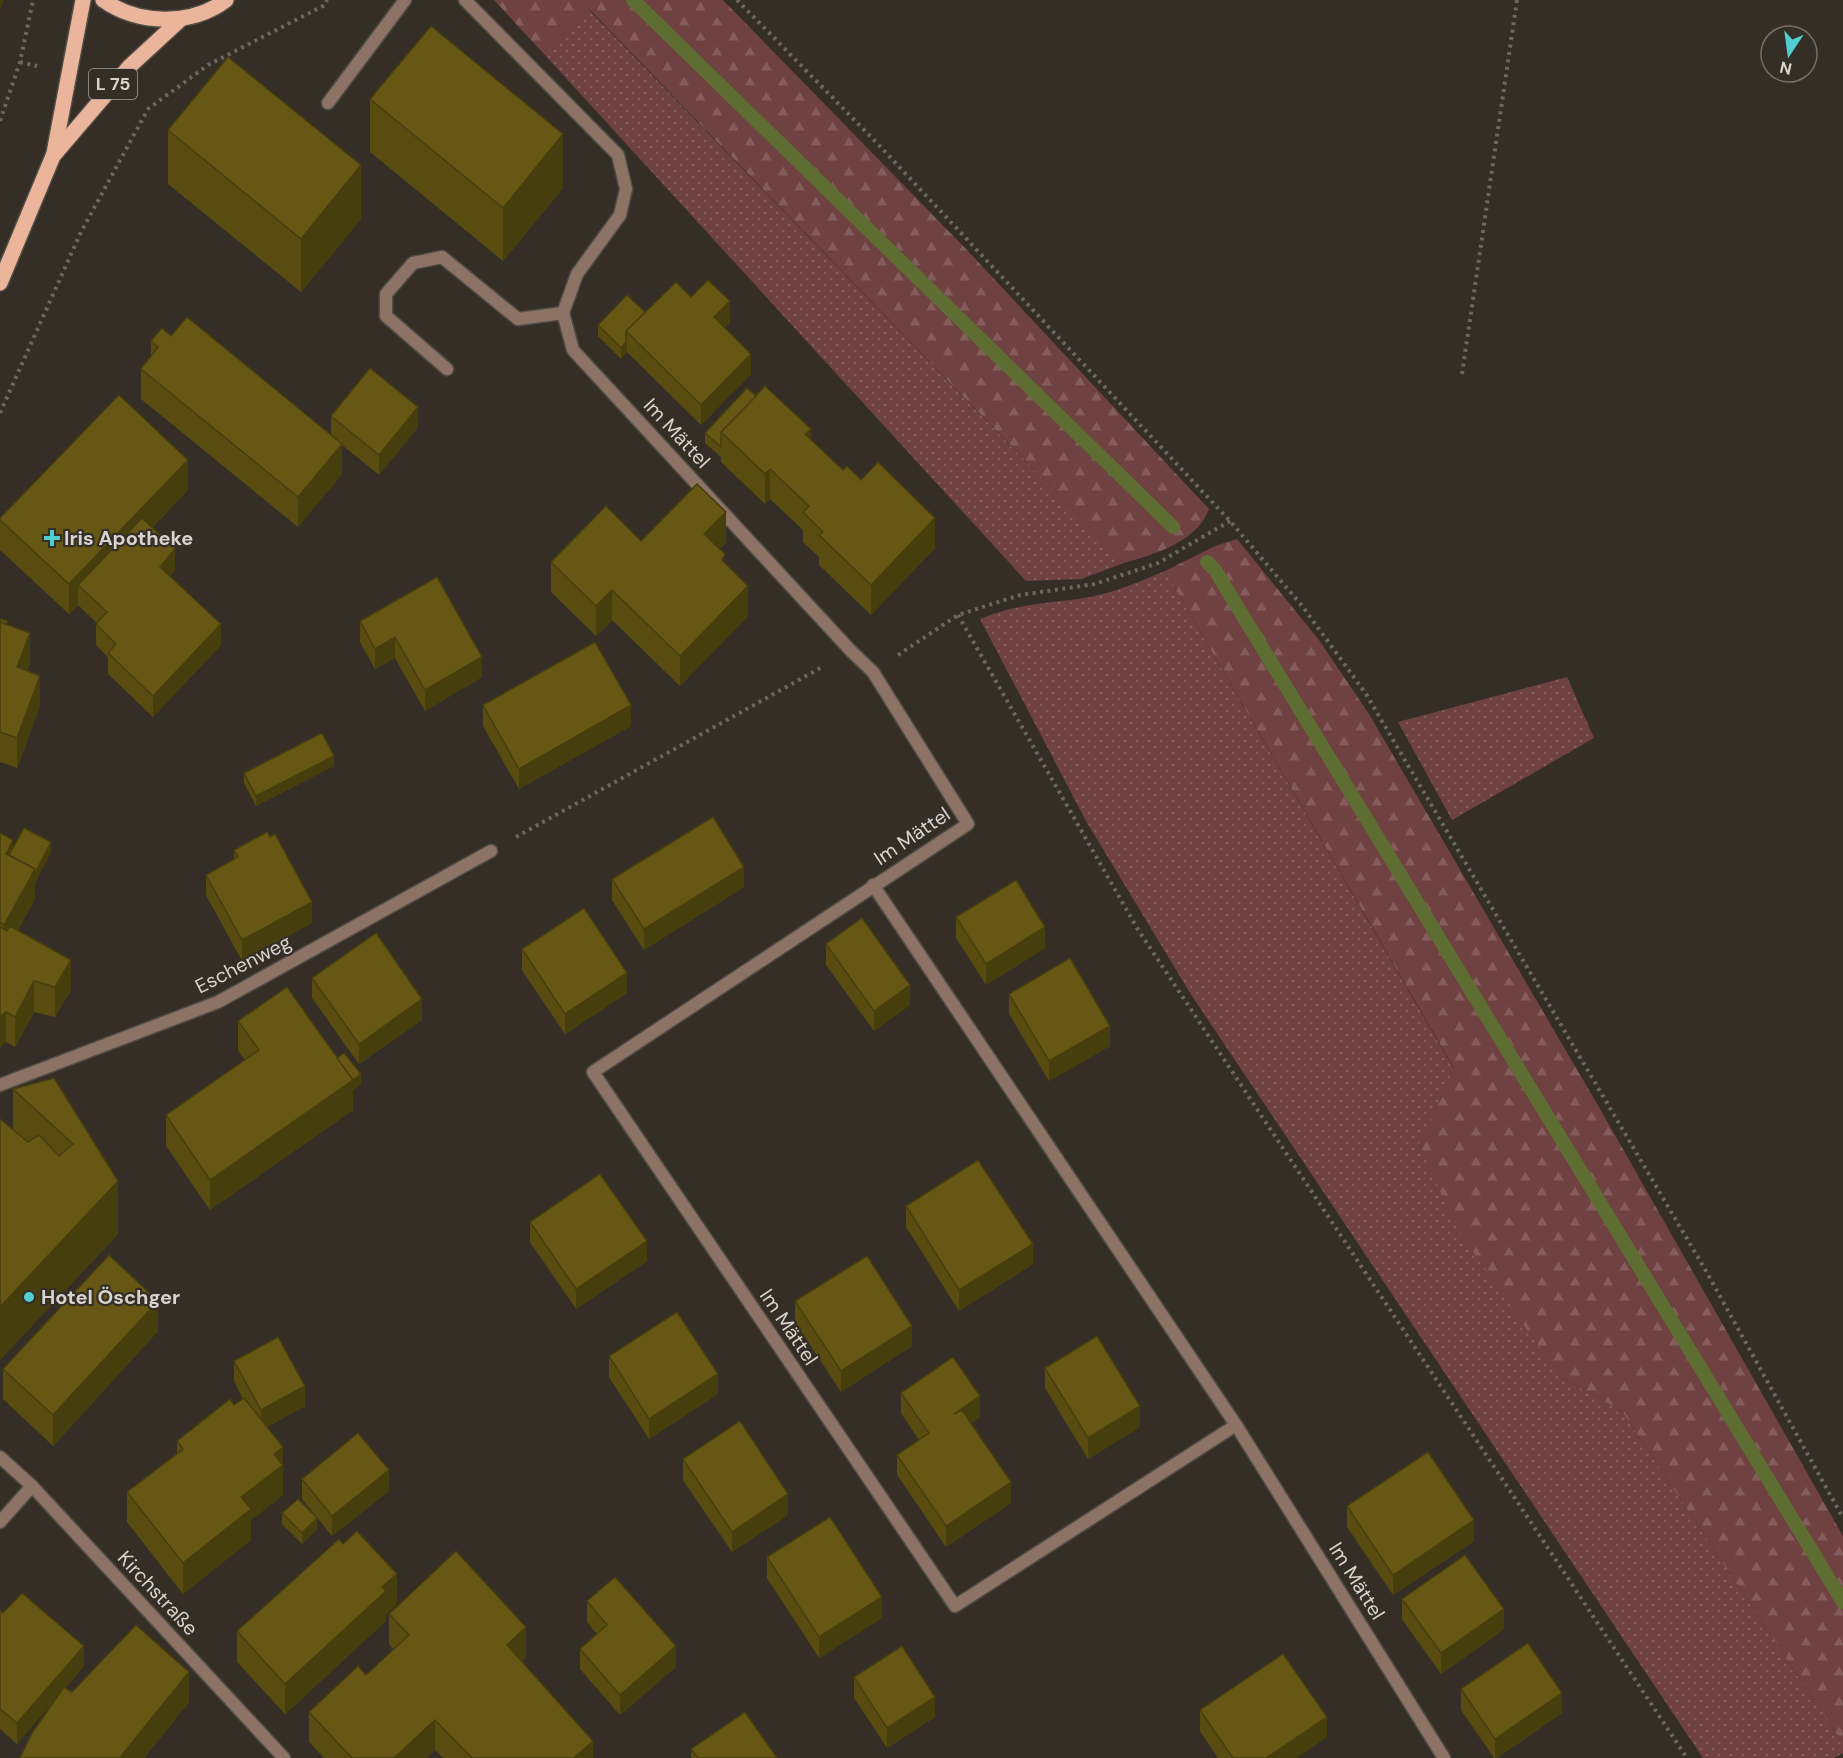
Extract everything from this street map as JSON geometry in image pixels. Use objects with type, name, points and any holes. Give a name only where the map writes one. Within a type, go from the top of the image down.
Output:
[{"type":"main road","name":"L 75","points":[[0,283],[53,156],[83,0]]},
{"type":"main road","name":"L 75","points":[[103,0],[129,14],[181,19],[202,13],[226,0]]},
{"type":"main road","name":"L 75","points":[[53,156],[130,66],[181,19]]},
{"type":"street","points":[[328,103],[405,0]]},
{"type":"street","points":[[447,369],[386,316],[386,294],[413,263],[442,257],[518,319],[563,314],[577,274],[620,215],[626,189],[618,154],[465,0]]},
{"type":"street","name":"Im Mättel","points":[[563,314],[573,350],[873,672],[968,824],[593,1072],[599,1082],[955,1606],[1236,1425]]},
{"type":"street","name":"Eschenweg","points":[[0,1085],[218,1002],[491,851]]},
{"type":"street","name":"Im Mättel","points":[[873,885],[1236,1425],[1444,1758]]},
{"type":"street","name":"Kirchstraße","points":[[0,1457],[32,1486],[284,1758]]},
{"type":"street","points":[[0,1522],[32,1486]]},
{"type":"path","points":[[0,121],[20,62],[33,0]]},
{"type":"path","points":[[0,413],[81,232],[148,109],[208,65],[325,5],[327,0]]},
{"type":"path","points":[[737,0],[876,142],[1230,521],[1303,607],[1366,694],[1706,1271],[1843,1518]]},
{"type":"path","points":[[1462,374],[1517,0]]},
{"type":"path","points":[[873,672],[958,615],[1020,595],[1095,584],[1158,563],[1230,521]]},
{"type":"path","points":[[958,615],[1137,928],[1687,1758]]},
{"type":"path","points":[[491,851],[851,651]]},
{"type":"green space","points":[[494,0],[723,0],[967,250],[1209,509],[1203,520],[1195,530],[1174,545],[1124,563],[589,9],[543,53]]},
{"type":"green space","points":[[588,9],[1124,563],[1081,579],[1026,581],[543,53]]},
{"type":"green space","points":[[1237,539],[1319,640],[1369,714],[1603,1114],[1843,1536],[1843,1744],[1622,1411],[1559,1376],[1455,1225],[1419,1144],[1454,1068],[1165,571],[1215,546]]},
{"type":"green space","points":[[1165,571],[1454,1069],[1419,1145],[1559,1376],[1622,1411],[1843,1744],[1843,1753],[1834,1758],[1703,1758],[1190,993],[1086,821],[980,619],[1020,607],[1106,593]]},
{"type":"green space","points":[[1567,677],[1594,738],[1452,820],[1398,722]]},
{"type":"building","points":[[431,26],[563,134],[503,208],[370,99]]},
{"type":"building","points":[[228,57],[361,165],[301,239],[168,130]]},
{"type":"building","points":[[708,280],[730,301],[714,317],[751,354],[701,405],[626,331],[676,282],[691,297]]},
{"type":"building","points":[[627,295],[645,312],[626,331],[626,342],[621,348],[598,325]]},
{"type":"building","points":[[187,317],[342,444],[298,497],[141,369],[158,347],[151,341],[162,328],[171,336]]},
{"type":"building","points":[[370,368],[418,407],[379,455],[331,416]]},
{"type":"building","points":[[765,386],[811,429],[805,434],[843,470],[847,466],[861,480],[878,462],[935,518],[871,585],[819,535],[823,532],[803,512],[809,506],[770,469],[765,474],[721,432]]},
{"type":"building","points":[[747,388],[756,396],[721,432],[721,447],[705,433]]},
{"type":"building","points":[[119,395],[188,460],[69,584],[0,518]]},
{"type":"building","points":[[697,484],[726,512],[704,534],[725,554],[722,560],[748,586],[680,656],[612,590],[596,606],[551,562],[606,506],[641,541]]},
{"type":"building","points":[[142,518],[175,549],[160,567],[221,624],[153,696],[108,653],[116,644],[96,624],[107,612],[78,585]]},
{"type":"building","points":[[437,577],[482,657],[425,690],[395,637],[375,649],[360,621]]},
{"type":"building","points":[[0,619],[8,621],[6,624],[0,622]]},
{"type":"building","points":[[0,622],[30,633],[17,667],[40,676],[17,738],[0,732]]},
{"type":"building","points":[[595,642],[631,705],[519,769],[483,705]]},
{"type":"building","points":[[322,733],[334,756],[256,796],[244,773]]},
{"type":"building","points":[[713,817],[744,867],[644,929],[612,879]]},
{"type":"building","points":[[24,828],[51,842],[35,873],[35,869],[9,855]]},
{"type":"building","points":[[267,832],[270,837],[275,834],[312,902],[242,940],[206,875],[238,857],[234,850]]},
{"type":"building","points":[[0,833],[13,840],[6,854],[35,869],[4,925],[0,922]]},
{"type":"building","points":[[1016,880],[1045,927],[986,964],[956,917]]},
{"type":"building","points":[[584,908],[627,973],[565,1014],[522,949]]},
{"type":"building","points":[[862,918],[910,985],[874,1011],[826,944]]},
{"type":"building","points":[[10,926],[71,960],[55,987],[34,981],[15,1017],[6,1012],[0,1017],[0,927],[7,931]]},
{"type":"building","points":[[376,933],[422,999],[359,1044],[312,978]]},
{"type":"building","points":[[1070,958],[1110,1026],[1049,1061],[1009,994]]},
{"type":"building","points":[[287,987],[353,1080],[210,1180],[166,1115],[259,1050],[238,1021]]},
{"type":"building","points":[[344,1053],[361,1074],[353,1080],[337,1058]]},
{"type":"building","points":[[54,1078],[118,1181],[0,1307],[0,1119],[28,1142],[39,1135],[59,1156],[73,1144],[13,1089]]},
{"type":"building","points":[[978,1160],[1033,1244],[959,1290],[906,1206]]},
{"type":"building","points":[[600,1174],[647,1241],[576,1289],[530,1222]]},
{"type":"building","points":[[109,1255],[158,1301],[53,1415],[3,1369]]},
{"type":"building","points":[[867,1256],[912,1326],[841,1371],[795,1301]]},
{"type":"building","points":[[677,1312],[718,1374],[649,1419],[609,1356]]},
{"type":"building","points":[[1097,1336],[1140,1406],[1088,1438],[1045,1368]]},
{"type":"building","points":[[278,1337],[305,1386],[261,1410],[234,1361]]},
{"type":"building","points":[[953,1357],[980,1396],[954,1414],[962,1410],[1011,1482],[946,1526],[897,1455],[929,1433],[901,1393]]},
{"type":"building","points":[[244,1398],[283,1447],[274,1454],[283,1465],[241,1497],[251,1509],[183,1563],[127,1492],[183,1449],[177,1441],[230,1399],[234,1405]]},
{"type":"building","points":[[740,1421],[788,1494],[732,1532],[683,1459]]},
{"type":"building","points":[[358,1433],[389,1470],[332,1516],[302,1479]]},
{"type":"building","points":[[1428,1452],[1474,1520],[1393,1575],[1347,1506]]},
{"type":"building","points":[[298,1499],[317,1518],[302,1533],[282,1513]]},
{"type":"building","points":[[830,1517],[882,1597],[819,1637],[767,1557]]},
{"type":"building","points":[[357,1531],[397,1574],[382,1587],[386,1591],[285,1684],[237,1631],[339,1539],[343,1544]]},
{"type":"building","points":[[456,1551],[526,1627],[507,1645],[593,1741],[574,1758],[472,1758],[435,1720],[394,1758],[352,1758],[309,1712],[358,1666],[366,1675],[409,1635],[389,1614]]},
{"type":"building","points":[[1465,1555],[1504,1609],[1441,1653],[1402,1599]]},
{"type":"building","points":[[615,1577],[676,1646],[620,1695],[580,1649],[607,1625],[587,1601]]},
{"type":"building","points":[[22,1593],[84,1646],[17,1723],[0,1709],[0,1610],[3,1613]]},
{"type":"building","points":[[136,1625],[189,1672],[121,1756],[124,1758],[20,1758],[32,1733],[64,1687],[72,1692]]},
{"type":"building","points":[[1528,1643],[1562,1693],[1495,1739],[1461,1689]]},
{"type":"building","points":[[902,1646],[935,1697],[887,1728],[854,1677]]},
{"type":"building","points":[[1283,1654],[1327,1717],[1266,1758],[1233,1758],[1200,1710]]},
{"type":"building","points":[[745,1712],[777,1758],[698,1758],[691,1749]]},
{"type":"waterway","points":[[633,0],[1173,527]]},
{"type":"waterway","points":[[1207,562],[1215,570],[1843,1602]]},
{"type":"place","name":"Iris Apotheke","points":[[52,538]]},
{"type":"place","name":"Hotel Öschger","points":[[29,1297]]}]
